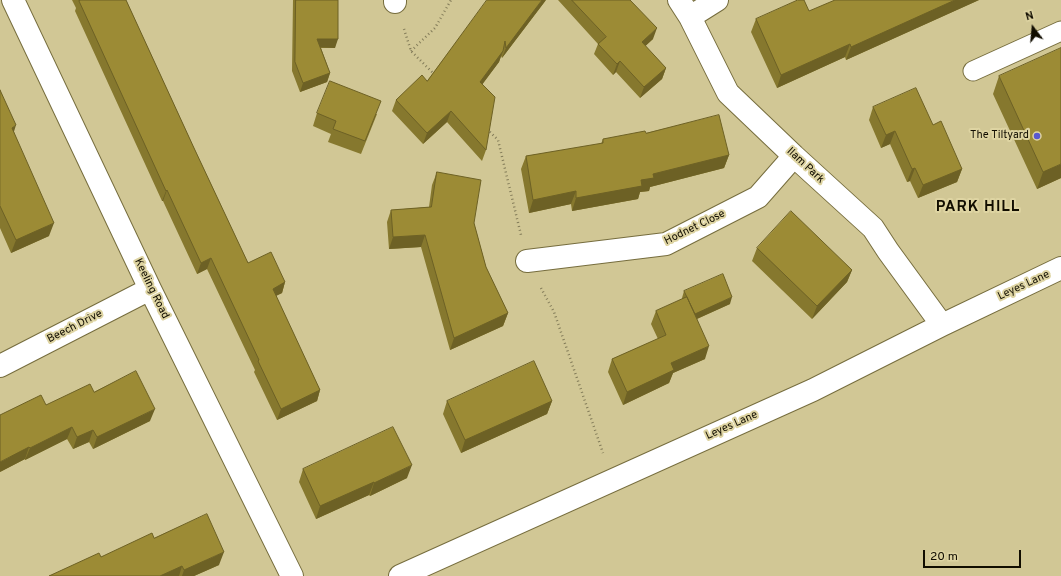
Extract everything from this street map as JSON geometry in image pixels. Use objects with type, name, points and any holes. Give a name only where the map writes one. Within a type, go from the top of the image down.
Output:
[{"type":"street","name":"Keeling Road","points":[[13,0],[150,289],[292,576]]},
{"type":"street","points":[[684,8],[717,0]]},
{"type":"street","name":"Ilam Park","points":[[684,8],[728,93],[873,228],[942,325]]},
{"type":"street","name":"Hodnet Close","points":[[527,261],[666,244],[758,197],[794,156]]},
{"type":"street","name":"Leyes Lane","points":[[400,576],[813,390],[942,325],[1061,268]]},
{"type":"street","name":"Beech Drive","points":[[0,366],[150,289]]},
{"type":"lane","points":[[973,71],[1061,31]]},
{"type":"path","points":[[411,51],[435,28],[451,0]]},
{"type":"building","points":[[126,0],[248,263],[271,252],[285,282],[273,289],[320,390],[281,409],[211,258],[201,263],[167,190],[166,191],[79,1]]},
{"type":"building","points":[[296,0],[338,0],[338,39],[317,39],[330,73],[303,83],[295,62]]},
{"type":"building","points":[[487,0],[542,0],[506,48],[505,41],[503,51],[480,82],[495,97],[486,150],[451,111],[427,133],[396,100],[422,75],[427,81]]},
{"type":"building","points":[[572,0],[630,0],[657,28],[642,42],[666,68],[644,87],[620,61],[617,64],[598,44],[606,37]]},
{"type":"building","points":[[798,0],[804,0],[809,11],[835,0],[955,0],[851,47],[850,44],[781,75],[756,19]]},
{"type":"building","name":"The Tiltyard","points":[[1061,48],[1061,164],[1043,172],[999,76]]},
{"type":"building","points":[[330,81],[381,101],[365,141],[333,129],[336,121],[317,113]]},
{"type":"building","points":[[916,88],[933,125],[941,121],[962,169],[923,185],[915,168],[912,169],[895,131],[886,135],[873,107]]},
{"type":"building","points":[[0,90],[16,125],[12,128],[54,223],[16,240],[0,206]]},
{"type":"building","points":[[719,115],[729,155],[653,174],[654,178],[641,180],[642,186],[576,198],[576,191],[533,200],[526,156],[603,143],[603,139],[645,131],[646,133]]},
{"type":"building","points":[[437,172],[481,180],[474,223],[486,267],[508,313],[454,338],[425,235],[393,237],[391,210],[431,207]]},
{"type":"building","points":[[791,211],[852,270],[817,306],[757,248]]},
{"type":"building","points":[[723,274],[732,297],[695,314],[684,291]]},
{"type":"building","points":[[687,297],[709,346],[671,363],[674,370],[627,392],[612,359],[666,335],[656,311]]},
{"type":"building","points":[[534,361],[552,401],[465,440],[447,401]]},
{"type":"building","points":[[136,371],[155,409],[97,437],[93,430],[77,437],[72,427],[0,462],[0,415],[41,395],[46,405],[90,384],[94,392]]},
{"type":"building","points":[[393,427],[412,465],[320,506],[303,469]]},
{"type":"building","points":[[207,514],[224,552],[184,570],[182,566],[160,576],[49,576],[99,553],[101,557],[152,533],[154,538]]},
{"type":"place","name":"The Tiltyard","points":[[1037,136]]},
{"type":"district","name":"PARK HILL","points":[[978,208]]}]
